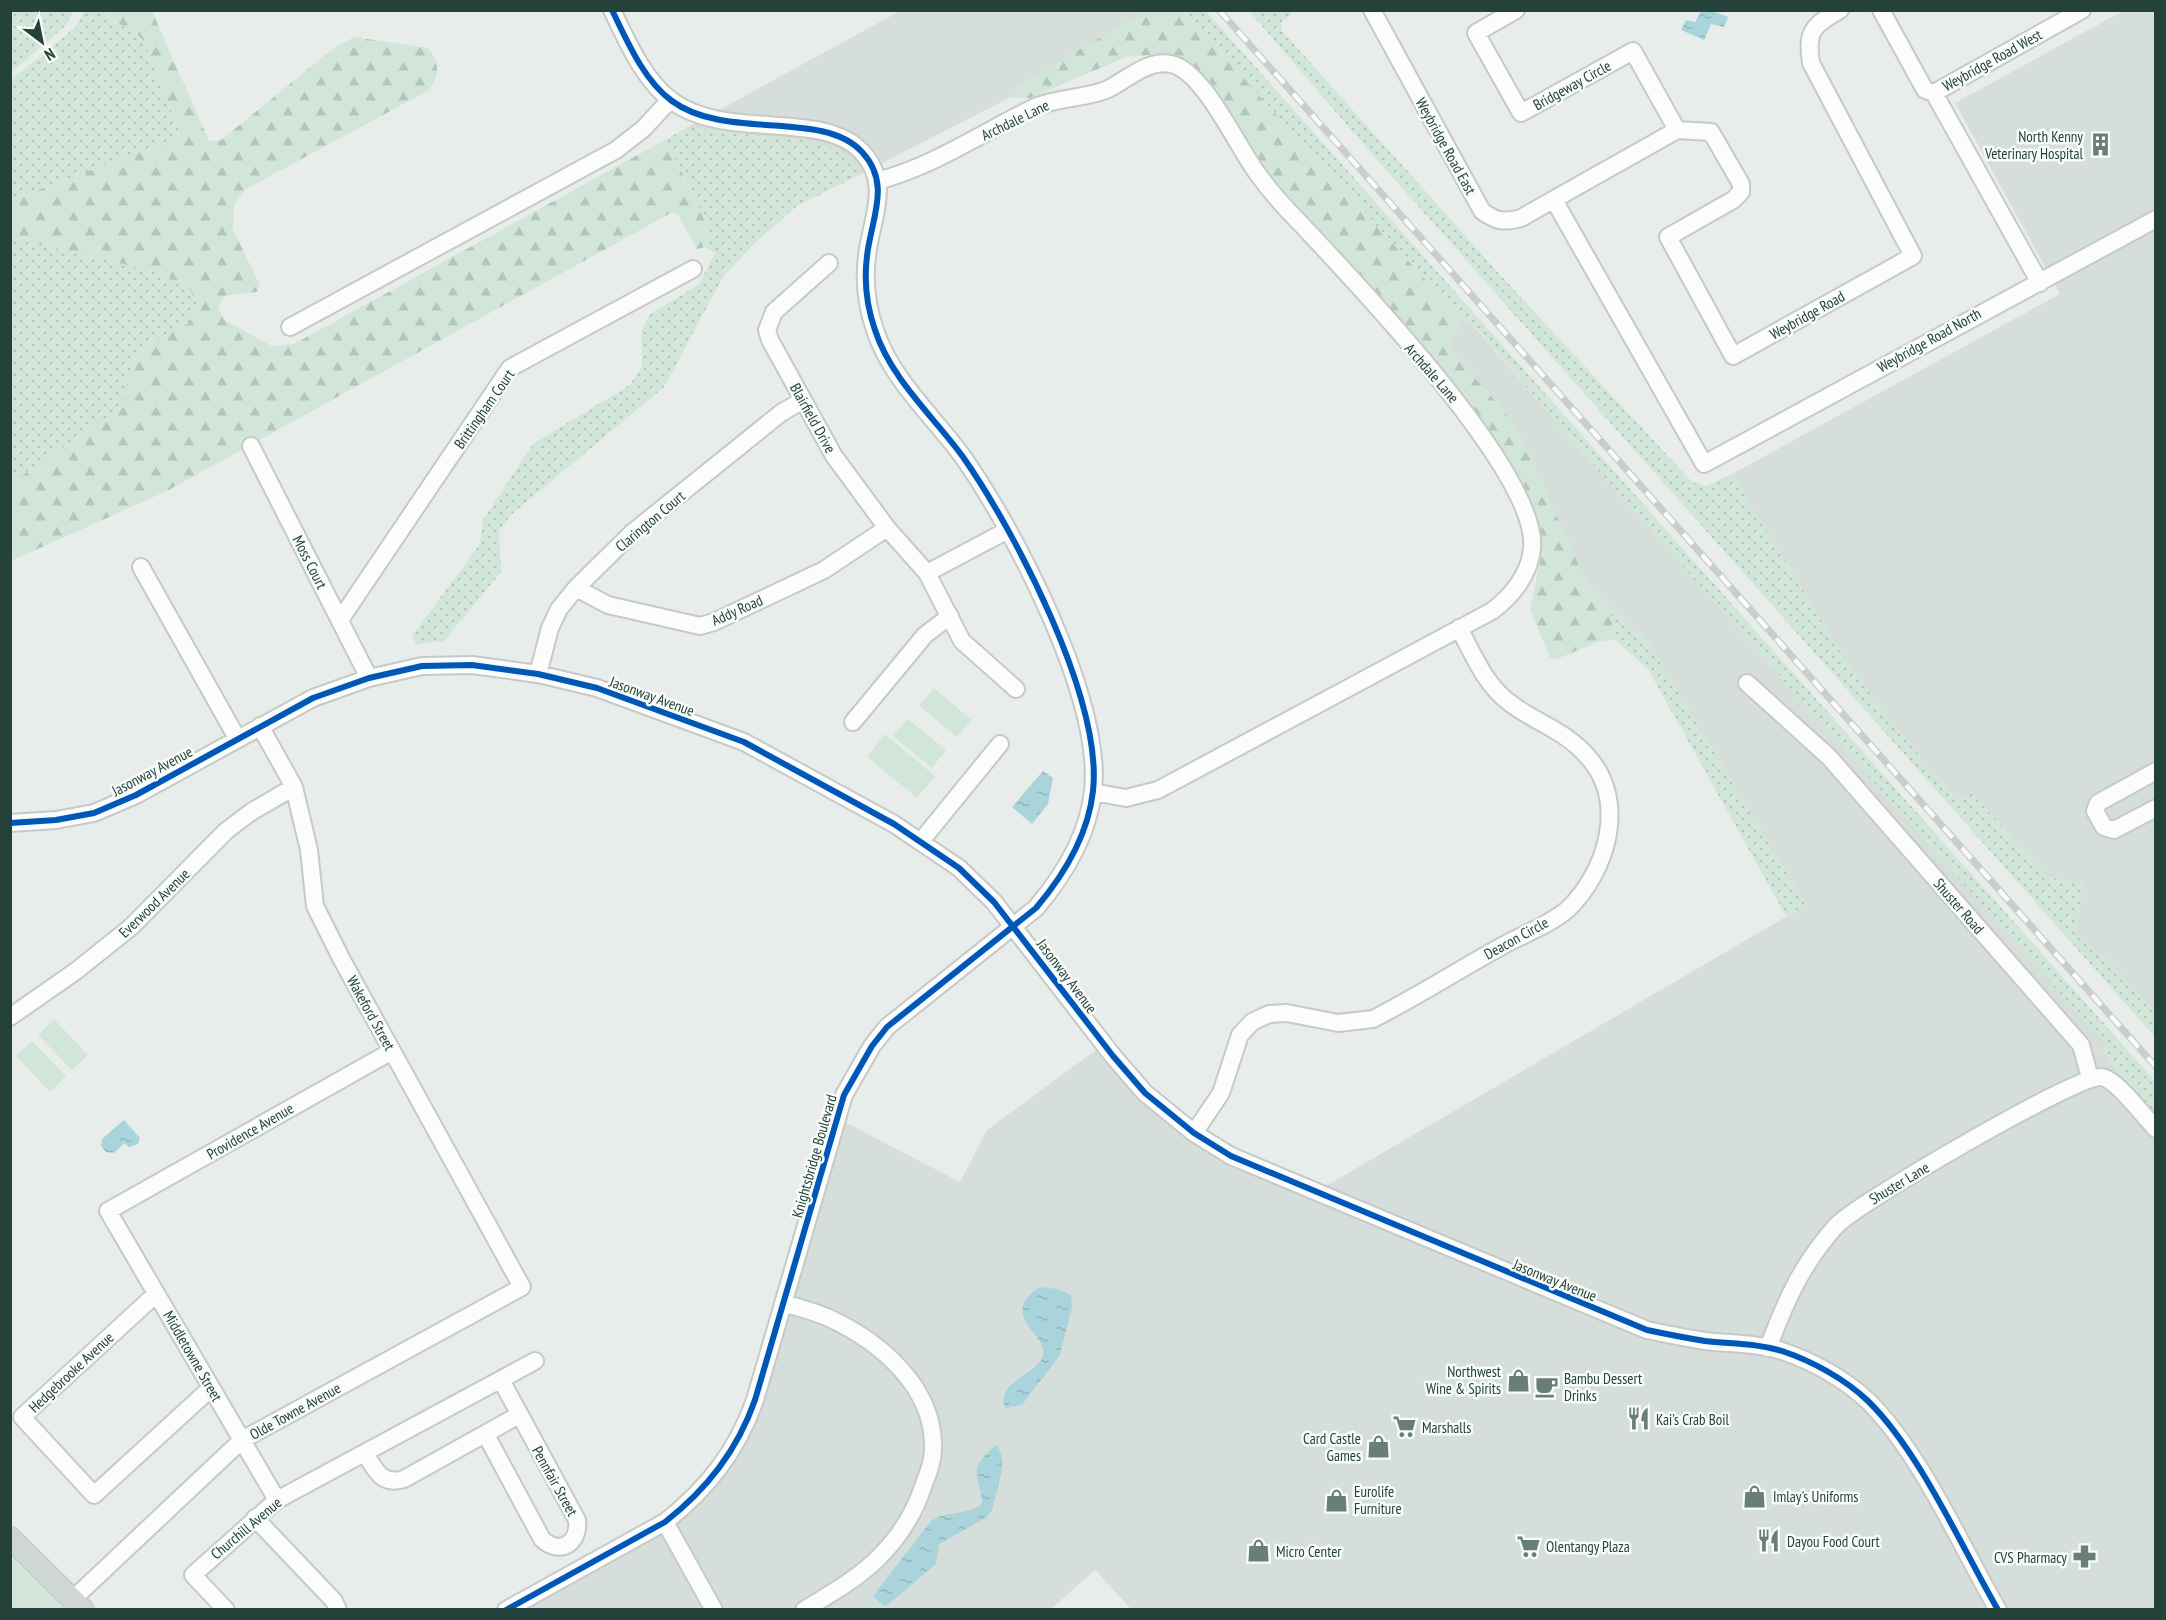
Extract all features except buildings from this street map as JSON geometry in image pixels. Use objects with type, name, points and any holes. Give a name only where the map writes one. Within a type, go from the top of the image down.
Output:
[{"type":"main road","points":[[10,1538],[77,1605]]},
{"type":"street","name":"Knightsbridge Boulevard","points":[[506,1610],[665,1522],[714,1477],[745,1428],[844,1095],[872,1046],[887,1027],[1036,908],[1065,870],[1082,834],[1093,792],[1090,733],[1073,676],[1038,591],[1008,530],[963,458],[895,372],[874,329],[868,300],[866,271],[869,242],[879,201],[877,181],[870,163],[862,152],[838,136],[788,128],[715,122],[697,116],[669,100],[643,67],[612,10]]},
{"type":"street","name":"Weybridge Road East","points":[[1372,10],[1482,211],[1493,220],[1507,222],[1521,218],[1677,130]]},
{"type":"street","name":"Bridgeway Circle","points":[[1516,10],[1476,33],[1521,113],[1633,51],[1677,130]]},
{"type":"street","name":"Weybridge Road","points":[[1677,130],[1711,132],[1741,184],[1741,192],[1733,200],[1668,237],[1733,356],[1913,256],[1811,63],[1808,42],[1817,23],[1839,10]]},
{"type":"street","name":"Weybridge Road West","points":[[1881,10],[1925,90],[1934,93],[2040,283]]},
{"type":"street","name":"Weybridge Road West","points":[[1934,93],[2082,10]]},
{"type":"street","name":"Archdale Lane","points":[[877,181],[931,163],[1035,107],[1058,99],[1099,92],[1137,71],[1163,63],[1179,66],[1232,130],[1255,171],[1276,198],[1478,428],[1529,519],[1533,549],[1522,579],[1499,606],[1158,790],[1126,798],[1093,792]]},
{"type":"street","points":[[290,327],[616,150],[643,129],[669,100]]},
{"type":"street","name":"Weybridge Road North","points":[[1554,200],[1704,464],[1988,308],[2040,283],[2156,219]]},
{"type":"street","name":"Blairfield Drive","points":[[829,263],[774,312],[768,320],[767,330],[770,340],[834,456],[887,528],[927,573],[962,642],[1016,689]]},
{"type":"street","name":"Brittingham Court","points":[[340,620],[382,562],[510,369],[693,268]]},
{"type":"street","name":"Clarington Court","points":[[538,674],[550,627],[559,609],[576,588],[633,532],[781,413],[804,400]]},
{"type":"street","name":"Moss Court","points":[[251,446],[369,678]]},
{"type":"street","name":"Addy Road","points":[[576,588],[608,605],[700,626],[714,622],[824,570],[887,528]]},
{"type":"street","points":[[927,573],[1008,530]]},
{"type":"street","points":[[141,567],[237,738]]},
{"type":"street","points":[[853,722],[926,635],[950,616]]},
{"type":"street","name":"Deacon Circle","points":[[1194,1133],[1221,1093],[1239,1035],[1252,1022],[1269,1014],[1287,1013],[1338,1023],[1373,1019],[1566,910],[1592,879],[1603,855],[1610,824],[1609,804],[1603,781],[1591,759],[1576,743],[1513,706],[1494,689],[1459,628]]},
{"type":"street","name":"Jasonway Avenue","points":[[10,823],[56,820],[94,813],[136,795],[313,698],[369,678],[422,666],[472,665],[538,674],[597,688],[744,742],[921,841],[978,885],[1015,927],[1138,1086],[1194,1133],[1231,1156],[1647,1330],[1680,1337],[1768,1348],[1805,1360],[1826,1371],[1867,1400],[1880,1414],[1917,1466],[1998,1610]]},
{"type":"street","name":"Shuster Road","points":[[1748,683],[1829,757],[2081,1045],[2090,1078]]},
{"type":"street","name":"Wakeford Street","points":[[260,726],[294,787],[309,850],[315,906],[522,1287]]},
{"type":"street","points":[[921,841],[999,744]]},
{"type":"street","points":[[2156,771],[2098,803],[2095,811],[2104,827],[2114,830],[2156,808]]},
{"type":"street","name":"Everwood Avenue","points":[[10,1017],[76,971],[131,927],[226,831],[251,812],[294,787]]},
{"type":"street","name":"Providence Avenue","points":[[108,1211],[392,1051]]},
{"type":"street","points":[[2090,1078],[2101,1077],[2112,1081],[2156,1129]]},
{"type":"street","name":"Shuster Lane","points":[[1768,1348],[1790,1290],[1814,1252],[1839,1224],[1887,1189],[2090,1078]]},
{"type":"street","name":"Middletowne Street","points":[[108,1211],[277,1500]]},
{"type":"street","name":"Olde Towne Avenue","points":[[77,1605],[242,1440],[522,1287]]},
{"type":"street","name":"Hedgebrooke Avenue","points":[[156,1293],[22,1417],[94,1495],[211,1388]]},
{"type":"street","points":[[783,1304],[831,1318],[880,1349],[904,1371],[918,1392],[929,1417],[934,1445],[920,1496],[909,1520],[891,1545],[849,1583],[804,1610]]},
{"type":"street","name":"Churchill Avenue","points":[[226,1610],[193,1575],[277,1500],[535,1361]]},
{"type":"street","name":"Pennfair Street","points":[[486,1434],[542,1539],[549,1546],[558,1548],[567,1546],[575,1539],[578,1530],[577,1520],[501,1380]]},
{"type":"street","points":[[365,1453],[383,1479],[394,1482],[404,1479],[519,1415]]},
{"type":"street","points":[[255,1518],[334,1600],[338,1610]]},
{"type":"street","points":[[665,1522],[714,1610]]},
{"type":"shaded area","points":[[1139,10],[1141,14],[1020,85],[1011,97],[861,174],[849,158],[710,132],[690,126],[900,11]]},
{"type":"shaded area","points":[[2123,11],[2155,11],[2155,1013],[2106,958],[2075,935],[2083,884],[2047,877],[1972,793],[1958,800],[1890,721],[1838,648],[1732,474],[2060,294],[1955,103]]},
{"type":"shaded area","points":[[1458,316],[1473,325],[1602,475],[2107,1045],[2101,1050],[2155,1115],[2155,1609],[1132,1610],[1095,1570],[1051,1609],[511,1610],[657,1529],[747,1425],[835,1117],[960,1182],[987,1130],[1103,1045],[1180,1124],[1314,1193],[1806,905],[1647,640],[1609,606],[1585,579],[1520,435],[1503,410],[1452,351],[1451,339],[1460,325]]},
{"type":"green space","points":[[11,10],[74,11],[66,25],[11,73]]},
{"type":"green space","points":[[104,10],[152,11],[209,141],[221,140],[334,48],[354,37],[428,48],[435,59],[437,74],[429,90],[246,189],[234,204],[233,230],[260,285],[257,292],[224,296],[218,309],[226,321],[272,346],[294,344],[665,140],[708,229],[705,247],[697,249],[678,215],[671,213],[167,491],[11,561],[11,483],[120,408],[133,362],[153,342],[187,324],[199,308],[189,288],[162,273],[11,238],[11,200],[178,138],[179,130],[143,40],[134,31],[112,20]]},
{"type":"green space","points":[[84,11],[104,11],[112,20],[134,31],[143,40],[179,130],[178,138],[11,200],[11,80],[76,27]]},
{"type":"green space","points":[[1139,11],[1183,11],[1458,316],[1460,325],[1451,339],[1452,351],[1503,410],[1520,435],[1585,579],[1609,606],[1615,640],[1600,641],[1557,659],[1550,658],[1530,609],[1541,558],[1540,529],[1532,504],[1496,442],[1445,377],[1266,170],[1219,101],[1183,65],[1161,54],[1126,57],[1030,98],[1011,97],[1020,85],[1140,14]]},
{"type":"green space","points":[[1183,11],[1206,11],[2155,1081],[2155,1115],[2101,1050],[2106,1045],[1602,475],[1474,325],[1458,316]]},
{"type":"green space","points":[[1249,11],[1295,11],[1281,22],[1282,31],[1503,278],[1692,482],[1706,486],[1732,474],[1838,648],[1890,721],[1958,800],[1972,793],[2047,877],[2083,884],[2075,935],[2106,958],[2155,1013],[2155,1037],[1372,154]]},
{"type":"green space","points":[[690,126],[819,144],[837,150],[850,159],[861,174],[797,206],[757,241],[723,277],[664,387],[511,515],[499,531],[501,572],[444,641],[416,644],[412,636],[480,544],[483,520],[533,444],[630,385],[642,366],[641,332],[649,315],[699,284],[715,253],[705,247],[708,229],[665,140]]},
{"type":"green space","points":[[11,238],[162,273],[189,288],[199,308],[187,324],[153,342],[133,361],[121,408],[11,483]]},
{"type":"green space","points":[[1609,606],[1647,640],[1806,905],[1786,916],[1648,669],[1615,640]]},
{"type":"green space","points":[[934,688],[972,720],[957,737],[919,706]]},
{"type":"green space","points":[[908,719],[946,750],[932,768],[893,736]]},
{"type":"green space","points":[[885,734],[935,776],[917,798],[867,757]]},
{"type":"green space","points":[[54,1019],[88,1055],[72,1070],[38,1035]]},
{"type":"green space","points":[[32,1041],[66,1076],[50,1092],[16,1056]]},
{"type":"green space","points":[[11,1557],[65,1609],[11,1609]]},
{"type":"water","points":[[1701,10],[1728,17],[1724,27],[1711,24],[1704,40],[1681,30],[1686,20],[1695,22]]},
{"type":"water","points":[[1043,771],[1053,778],[1048,804],[1032,824],[1012,807]]},
{"type":"water","points":[[124,1120],[140,1138],[138,1144],[129,1147],[124,1143],[114,1153],[106,1152],[101,1146],[102,1139]]},
{"type":"water","points":[[1039,1287],[1058,1289],[1071,1295],[1072,1307],[1060,1355],[1022,1405],[1005,1408],[1004,1398],[1011,1384],[1033,1368],[1043,1355],[1043,1348],[1039,1340],[1023,1316],[1023,1307],[1027,1297]]},
{"type":"water","points":[[996,1445],[1002,1458],[1002,1467],[992,1510],[987,1517],[939,1544],[936,1564],[885,1607],[873,1596],[931,1521],[943,1515],[976,1508],[982,1504],[977,1468],[980,1461]]},
{"type":"railway","points":[[1219,10],[2156,1067]]},
{"type":"cycle path","points":[[506,1610],[665,1522],[694,1496],[719,1468],[739,1436],[755,1400],[844,1095],[872,1046],[887,1027],[1036,908],[1056,882],[1073,854],[1086,824],[1093,791],[1092,754],[1084,711],[1070,665],[1030,571],[984,489],[963,457],[891,365],[875,330],[866,284],[867,256],[878,189],[871,164],[862,152],[845,139],[823,132],[719,120],[694,113],[672,101],[662,93],[645,72],[612,10]]},
{"type":"cycle path","points":[[10,823],[56,820],[94,813],[136,795],[313,698],[369,678],[422,666],[472,665],[538,674],[597,688],[744,742],[894,824],[959,868],[994,902],[1113,1056],[1145,1093],[1194,1133],[1231,1156],[1647,1330],[1705,1341],[1772,1348],[1805,1360],[1839,1378],[1868,1401],[1905,1446],[1939,1501],[1998,1610]]},
{"type":"place","name":"North Kenny Veterinary Hospital","points":[[2101,145]]},
{"type":"place","name":"Northwest Wine & Spirits","points":[[1519,1380]]},
{"type":"place","name":"Bambu Dessert Drinks","points":[[1546,1387]]},
{"type":"place","name":"Kai’s Crab Boil","points":[[1638,1419]]},
{"type":"place","name":"Marshalls","points":[[1404,1427]]},
{"type":"place","name":"Card Castle Games","points":[[1379,1447]]},
{"type":"place","name":"Imlay's Uniforms","points":[[1755,1496]]},
{"type":"place","name":"Eurolife Furniture","points":[[1336,1500]]},
{"type":"place","name":"Dayou Food Court","points":[[1769,1541]]},
{"type":"place","name":"Olentangy Plaza","points":[[1528,1546]]},
{"type":"place","name":"Micro Center","points":[[1258,1551]]},
{"type":"place","name":"CVS Pharmacy","points":[[2085,1557]]}]
